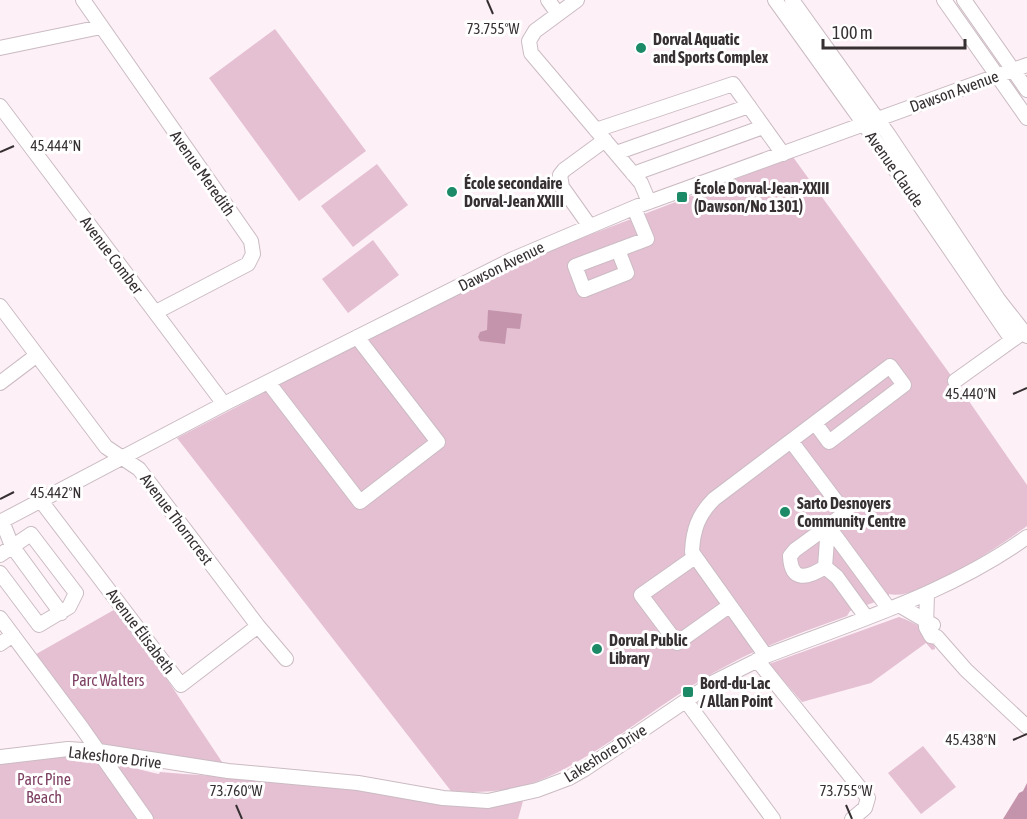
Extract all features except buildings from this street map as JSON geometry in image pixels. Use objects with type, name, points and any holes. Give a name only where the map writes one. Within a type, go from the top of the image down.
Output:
[{"type":"street","name":"Avenue Meredith","points":[[83,0],[251,241],[253,254],[248,264],[156,312]]},
{"type":"street","points":[[548,0],[558,14]]},
{"type":"street","points":[[577,0],[534,31],[529,41],[531,53],[641,183],[649,202]]},
{"type":"street","name":"Avenue Claude","points":[[775,0],[870,121],[1023,334]]},
{"type":"street","name":"Avenue Claude","points":[[792,0],[870,121]]},
{"type":"street","points":[[944,0],[1027,118]]},
{"type":"street","points":[[964,0],[1027,90]]},
{"type":"street","points":[[0,48],[101,27]]},
{"type":"street","name":"Dawson Avenue","points":[[1,522],[267,382],[513,259],[589,225],[1027,65]]},
{"type":"street","points":[[589,225],[562,188],[560,175],[564,170],[600,135],[733,84],[783,154]]},
{"type":"street","name":"Avenue Comber","points":[[0,106],[224,404]]},
{"type":"street","points":[[615,153],[749,106]]},
{"type":"street","points":[[633,174],[763,127]]},
{"type":"street","points":[[618,250],[647,238],[634,208]]},
{"type":"street","name":"Avenue Thorncrest","points":[[0,306],[105,447],[139,469],[258,626],[286,659]]},
{"type":"street","points":[[955,381],[1023,334]]},
{"type":"street","points":[[267,382],[360,502],[438,442],[357,337]]},
{"type":"street","points":[[0,383],[38,355]]},
{"type":"street","points":[[814,423],[829,442],[904,385],[890,366],[814,423],[790,441],[714,499],[701,512],[693,538],[692,552],[761,658],[868,798],[865,808],[852,819]]},
{"type":"street","points":[[790,441],[845,513],[790,556],[790,567],[802,576],[809,576],[825,567]]},
{"type":"street","name":"Avenue Élisabeth","points":[[41,501],[181,685],[258,626]]},
{"type":"street","points":[[1,522],[12,546],[61,613]]},
{"type":"street","points":[[825,567],[828,526]]},
{"type":"street","points":[[828,526],[894,607],[932,624],[937,637],[966,670],[1027,727]]},
{"type":"street","points":[[0,555],[31,534],[76,593],[69,607],[39,625],[0,573]]},
{"type":"street","name":"Lakeshore Drive","points":[[0,757],[68,749],[99,751],[228,771],[358,783],[443,798],[488,801],[527,793],[569,778],[585,769],[712,683],[761,658],[927,594],[980,568],[1027,537]]},
{"type":"street","points":[[695,557],[642,595],[677,643],[729,606]]},
{"type":"street","points":[[825,567],[837,577],[866,617]]},
{"type":"street","points":[[926,622],[927,594]]},
{"type":"street","points":[[0,618],[99,751],[146,819]]},
{"type":"street","points":[[0,644],[13,635]]},
{"type":"street","points":[[686,701],[773,819]]},
{"type":"green space","points":[[275,29],[366,151],[299,201],[209,78]]},
{"type":"green space","points":[[793,157],[1027,485],[1027,526],[980,558],[939,581],[902,594],[889,594],[889,597],[850,611],[847,616],[742,657],[685,690],[594,752],[546,778],[503,790],[451,791],[177,438],[527,259]]},
{"type":"green space","points":[[377,164],[408,205],[353,247],[321,206]]},
{"type":"green space","points":[[373,240],[399,275],[348,313],[322,279]]},
{"type":"green space","name":"Parc Walters","points":[[119,607],[228,771],[99,751],[31,657]]},
{"type":"green space","points":[[899,617],[917,625],[927,633],[935,649],[932,650],[926,643],[871,683],[802,702],[769,664]]},
{"type":"green space","points":[[923,746],[956,787],[921,814],[888,773]]},
{"type":"green space","name":"Parc Pine Beach","points":[[60,756],[116,761],[119,767],[122,765],[159,774],[160,772],[293,782],[430,802],[476,805],[523,801],[518,819],[0,819],[0,763]]},
{"type":"shaded area","points":[[488,310],[522,314],[520,329],[507,328],[505,344],[480,341],[478,337],[480,332],[487,330]]},
{"type":"shaded area","points":[[1027,783],[1027,819],[1003,819],[1019,793],[1023,791]]},
{"type":"place","name":"Dorval Aquatic and Sports Complex","points":[[641,48]]},
{"type":"place","name":"École secondaire Dorval-Jean XXIII","points":[[452,192]]},
{"type":"place","name":"École Dorval-Jean-XXIII (Dawson/No 1301)","points":[[682,197]]},
{"type":"place","name":"Sarto Desnoyers Community Centre","points":[[785,512]]},
{"type":"place","name":"Dorval Public Library","points":[[597,649]]},
{"type":"place","name":"Bord-du-Lac / Allan Point","points":[[688,692]]}]
